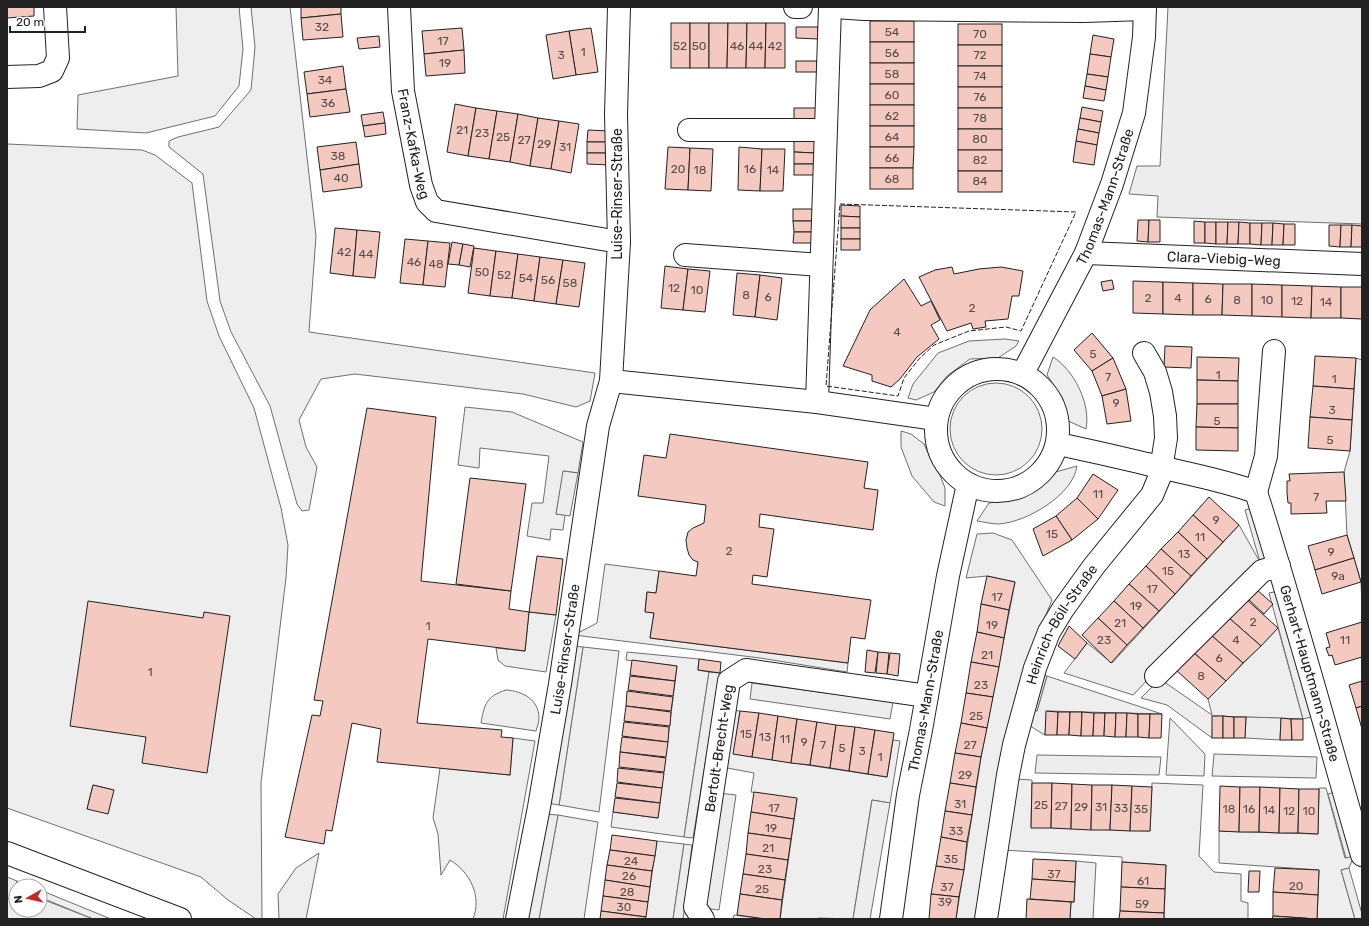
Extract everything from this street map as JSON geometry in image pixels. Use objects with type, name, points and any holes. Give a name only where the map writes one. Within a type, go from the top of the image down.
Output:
[{"type":"street","points":[[7,78],[39,76],[52,71],[58,58],[55,7]]},
{"type":"street","name":"Franz-Kafka-Weg","points":[[398,7],[403,91],[421,184],[427,202],[436,211],[619,242]]},
{"type":"street","name":"Luise-Rinser-Straße","points":[[518,919],[560,684],[578,553],[598,426],[611,381],[619,242],[616,114],[619,7]]},
{"type":"street","points":[[795,7],[801,7]]},
{"type":"street","points":[[817,402],[830,7]]},
{"type":"street","points":[[834,7],[864,9],[1076,11],[1145,8]]},
{"type":"street","name":"Thomas-Mann-Straße","points":[[1023,373],[1086,253],[1112,184],[1134,113],[1144,37],[1145,8]]},
{"type":"street","points":[[689,130],[825,130]]},
{"type":"street","name":"Clara-Viebig-Weg","points":[[1086,253],[1362,264]]},
{"type":"street","points":[[685,255],[821,265]]},
{"type":"street","points":[[1058,444],[1091,450],[1162,468],[1231,483],[1256,492],[1266,456],[1274,351]]},
{"type":"street","name":"Heinrich-Böll-Straße","points":[[986,919],[993,866],[1014,745],[1035,668],[1049,632],[1062,609],[1094,566],[1152,495],[1160,476],[1166,438],[1165,416],[1156,372],[1144,353]]},
{"type":"street","points":[[1001,368],[1023,373],[1041,385],[1053,403],[1059,425],[1058,444],[1047,466],[1032,481],[1011,490],[997,491],[989,491],[968,484],[953,473],[942,457],[936,439],[936,419],[944,398],[959,381],[978,370],[1001,368]]},
{"type":"street","points":[[611,381],[817,402],[936,419]]},
{"type":"street","name":"Thomas-Mann-Straße","points":[[891,919],[908,795],[948,576],[968,484]]},
{"type":"street","name":"Gerhart-Hauptmann-Straße","points":[[1256,492],[1280,566],[1340,783],[1362,855]]},
{"type":"street","points":[[1156,676],[1262,571],[1280,566]]},
{"type":"street","name":"Bertolt-Brecht-Weg","points":[[703,919],[695,907],[729,681],[746,670],[927,696]]},
{"type":"street","points":[[7,854],[180,919]]},
{"type":"shaded area","points":[[176,7],[239,7],[243,49],[239,86],[215,116],[146,133],[77,129],[78,95],[178,76]]},
{"type":"shaded area","points":[[251,7],[290,7],[316,236],[309,332],[595,373],[590,401],[576,407],[523,394],[355,374],[321,379],[299,420],[306,447],[317,467],[309,510],[302,511],[297,504],[270,406],[231,332],[220,301],[203,174],[169,147],[169,141],[178,137],[219,127],[251,90],[255,47]]},
{"type":"shaded area","points":[[1168,7],[1362,7],[1362,224],[1157,217],[1158,196],[1129,194],[1137,166],[1160,166]]},
{"type":"shaded area","points":[[7,144],[142,150],[155,155],[192,183],[207,301],[219,336],[254,408],[281,508],[288,545],[286,578],[261,783],[262,919],[256,919],[228,900],[201,877],[7,808]],"holes":[[[93,785],[114,790],[87,809]]]},
{"type":"shaded area","points":[[1005,339],[1019,341],[1016,346],[998,358],[970,359],[947,376],[934,392],[916,400],[908,398],[913,384],[938,353],[969,341]]},
{"type":"shaded area","points":[[1053,357],[1068,370],[1079,388],[1086,409],[1086,429],[1066,420],[1063,399],[1047,375]]},
{"type":"shaded area","points":[[1356,358],[1362,360],[1362,604],[1361,582],[1347,535],[1344,472],[1350,451]]},
{"type":"shaded area","points":[[996,383],[1013,387],[1028,397],[1038,412],[1042,429],[1038,446],[1028,461],[1013,471],[996,475],[979,471],[964,461],[954,446],[950,429],[954,412],[964,397],[979,387]]},
{"type":"shaded area","points":[[465,407],[512,412],[583,442],[578,473],[564,471],[556,514],[565,515],[563,530],[551,529],[550,540],[527,536],[532,503],[543,503],[549,456],[480,448],[479,468],[458,465]]},
{"type":"shaded area","points":[[901,431],[911,434],[924,444],[945,488],[945,506],[934,502],[912,476],[901,447]]},
{"type":"shaded area","points":[[1077,466],[1074,477],[1058,497],[1035,512],[1010,522],[999,524],[977,521],[989,503],[1011,500],[1033,490],[1052,473]]},
{"type":"shaded area","points":[[563,471],[578,473],[570,516],[556,514]]},
{"type":"shaded area","points":[[1253,508],[1269,560],[1260,562],[1245,510]]},
{"type":"shaded area","points":[[1239,525],[1260,562],[1133,695],[1064,673],[1087,643],[1112,663]]},
{"type":"shaded area","points":[[993,533],[1012,540],[1052,600],[1029,657],[979,919],[956,919],[981,757],[1015,582],[987,576],[966,578],[977,534]]},
{"type":"shaded area","points":[[605,564],[659,571],[656,593],[647,592],[645,611],[654,613],[650,638],[848,663],[847,672],[760,658],[574,635],[597,623]]},
{"type":"shaded area","points":[[1279,591],[1315,716],[1303,719],[1269,593]]},
{"type":"shaded area","points":[[529,612],[556,615],[546,672],[505,666],[498,660],[496,648],[525,651]]},
{"type":"shaded area","points":[[1278,628],[1303,719],[1213,716],[1212,738],[1167,705],[1141,698],[1160,679],[1212,715],[1208,699]]},
{"type":"shaded area","points":[[573,646],[583,647],[559,805],[547,803]]},
{"type":"shaded area","points":[[583,647],[619,651],[599,812],[559,805]]},
{"type":"shaded area","points":[[627,652],[699,659],[698,670],[709,672],[684,837],[611,827],[613,812],[658,818],[677,666],[626,660]]},
{"type":"shaded area","points":[[709,672],[720,673],[693,838],[684,837]]},
{"type":"shaded area","points":[[1041,674],[1047,676],[1037,711],[1031,709]]},
{"type":"shaded area","points":[[1047,676],[1162,714],[1047,711],[1045,735],[1027,724],[1031,709],[1037,711]]},
{"type":"shaded area","points":[[752,683],[893,702],[890,719],[750,699]]},
{"type":"shaded area","points":[[506,690],[518,692],[533,701],[539,718],[536,731],[481,723],[485,706],[491,698],[494,695]]},
{"type":"shaded area","points":[[732,710],[740,711],[734,754],[887,777],[893,740],[900,741],[890,803],[872,800],[853,919],[780,919],[797,799],[751,792],[754,773],[722,767]]},
{"type":"shaded area","points":[[1246,717],[1281,718],[1280,740],[1245,738]]},
{"type":"shaded area","points":[[1170,718],[1205,754],[1204,776],[1166,775]]},
{"type":"shaded area","points":[[513,738],[535,741],[503,919],[473,919],[476,902],[475,893],[463,871],[450,860],[441,875],[438,834],[433,818],[440,768],[510,775]]},
{"type":"shaded area","points":[[1214,754],[1317,757],[1316,778],[1212,776]]},
{"type":"shaded area","points":[[1037,755],[1161,757],[1159,775],[1035,773]]},
{"type":"shaded area","points":[[1015,779],[1032,780],[1031,827],[1150,831],[1152,783],[1203,785],[1199,856],[1214,872],[1241,874],[1241,901],[1248,903],[1248,919],[1164,919],[1166,865],[1122,862],[1122,857],[1002,850]]},
{"type":"shaded area","points":[[1319,788],[1326,788],[1345,858],[1354,856],[1349,868],[1341,870],[1355,919],[1317,919],[1319,870],[1219,863],[1219,831],[1318,834]]},
{"type":"shaded area","points":[[1335,792],[1354,856],[1346,858],[1328,794]]},
{"type":"shaded area","points":[[719,793],[736,795],[719,910],[703,908]]},
{"type":"shaded area","points":[[872,800],[890,803],[870,919],[853,919]]},
{"type":"shaded area","points":[[545,814],[558,815],[539,919],[527,919]]},
{"type":"shaded area","points":[[558,815],[598,822],[584,919],[539,919]]},
{"type":"shaded area","points":[[657,841],[684,844],[673,919],[645,919]]},
{"type":"shaded area","points":[[684,844],[692,845],[683,919],[673,919]]},
{"type":"shaded area","points":[[319,853],[306,919],[279,919],[278,894],[296,868]]},
{"type":"shaded area","points":[[1076,861],[1096,863],[1093,919],[1070,919],[1071,902],[1074,902]]},
{"type":"shaded area","points":[[1349,868],[1362,914],[1362,919],[1355,919],[1341,870]]},
{"type":"shaded area","points":[[7,877],[10,878],[8,878],[7,899]]},
{"type":"shaded area","points":[[48,893],[111,919],[93,919],[48,900]]},
{"type":"shaded area","points":[[7,899],[8,918],[48,918],[48,901],[93,919],[7,919]]},
{"type":"shaded area","points":[[734,915],[766,919],[733,919]]},
{"type":"building","points":[[7,7],[34,7],[34,16],[7,18]]},
{"type":"building","points":[[301,7],[341,7],[341,14],[301,18]]},
{"type":"building","points":[[341,14],[343,37],[303,40],[301,18]]},
{"type":"building","points":[[870,21],[914,21],[914,42],[870,42]]},
{"type":"building","points":[[671,23],[690,23],[690,68],[671,68]]},
{"type":"building","points":[[690,23],[709,23],[709,68],[690,68]]},
{"type":"building","points":[[709,23],[728,23],[727,68],[709,68]]},
{"type":"building","points":[[728,23],[747,23],[746,68],[727,68]]},
{"type":"building","points":[[747,23],[766,23],[765,68],[746,68]]},
{"type":"building","points":[[766,23],[785,23],[785,68],[765,68]]},
{"type":"building","points":[[958,24],[1002,24],[1002,45],[958,45]]},
{"type":"building","points":[[796,27],[818,27],[818,39],[796,38]]},
{"type":"building","points":[[462,28],[464,50],[424,54],[422,31]]},
{"type":"building","points":[[591,28],[598,72],[576,75],[569,31]]},
{"type":"building","points":[[569,31],[576,75],[553,79],[546,35]]},
{"type":"building","points":[[1093,35],[1114,39],[1111,57],[1090,54]]},
{"type":"building","points":[[379,36],[380,47],[359,49],[357,38]]},
{"type":"building","points":[[870,42],[914,42],[914,63],[870,63]]},
{"type":"building","points":[[958,45],[1002,45],[1002,66],[958,66]]},
{"type":"building","points":[[464,50],[465,73],[426,76],[424,54]]},
{"type":"building","points":[[1090,54],[1111,57],[1108,77],[1087,74]]},
{"type":"building","points":[[796,61],[817,61],[817,72],[796,72]]},
{"type":"building","points":[[870,63],[914,63],[914,84],[870,84]]},
{"type":"building","points":[[343,66],[346,89],[307,94],[304,72]]},
{"type":"building","points":[[958,66],[1002,66],[1002,87],[958,87]]},
{"type":"building","points":[[1087,74],[1108,77],[1106,90],[1085,86]]},
{"type":"building","points":[[870,84],[914,84],[914,105],[870,105]]},
{"type":"building","points":[[1085,86],[1106,90],[1104,101],[1083,98]]},
{"type":"building","points":[[958,87],[1002,87],[1002,108],[958,108]]},
{"type":"building","points":[[346,89],[350,112],[310,117],[307,94]]},
{"type":"building","points":[[455,104],[476,108],[468,156],[447,152]]},
{"type":"building","points":[[870,105],[914,105],[914,126],[870,126]]},
{"type":"building","points":[[1082,107],[1103,111],[1101,122],[1080,118]]},
{"type":"building","points":[[476,108],[497,111],[489,159],[468,156]]},
{"type":"building","points":[[794,108],[816,108],[816,119],[794,119]]},
{"type":"building","points":[[958,108],[1002,108],[1002,129],[958,129]]},
{"type":"building","points":[[497,111],[518,114],[510,162],[489,159]]},
{"type":"building","points":[[383,112],[385,123],[363,126],[361,115]]},
{"type":"building","points":[[518,114],[538,118],[530,166],[510,162]]},
{"type":"building","points":[[538,118],[559,121],[551,169],[530,166]]},
{"type":"building","points":[[1080,118],[1101,122],[1099,133],[1078,129]]},
{"type":"building","points":[[559,121],[579,124],[571,173],[551,169]]},
{"type":"building","points":[[385,123],[386,134],[365,137],[363,126]]},
{"type":"building","points":[[870,126],[914,126],[914,147],[870,147]]},
{"type":"building","points":[[958,129],[1002,129],[1002,150],[958,150]]},
{"type":"building","points":[[1078,129],[1099,133],[1097,145],[1076,141]]},
{"type":"building","points":[[588,130],[610,131],[609,142],[587,142]]},
{"type":"building","points":[[794,141],[816,141],[815,153],[794,152]]},
{"type":"building","points":[[1076,141],[1097,145],[1094,165],[1073,162]]},
{"type":"building","points":[[356,142],[359,164],[320,170],[317,147]]},
{"type":"building","points":[[587,142],[609,142],[609,153],[587,153]]},
{"type":"building","points":[[668,147],[690,148],[688,190],[665,189]]},
{"type":"building","points":[[739,147],[762,149],[760,191],[738,190]]},
{"type":"building","points":[[870,147],[914,147],[913,168],[870,168]]},
{"type":"building","points":[[690,148],[713,149],[711,191],[688,190]]},
{"type":"building","points":[[762,149],[785,149],[783,191],[760,191]]},
{"type":"building","points":[[958,150],[1002,150],[1002,171],[958,171]]},
{"type":"building","points":[[794,152],[815,153],[815,164],[794,164]]},
{"type":"building","points":[[587,153],[609,153],[609,165],[587,164]]},
{"type":"building","points":[[359,164],[362,187],[323,192],[320,170]]},
{"type":"building","points":[[794,164],[815,164],[815,175],[794,175]]},
{"type":"building","points":[[870,168],[913,168],[913,189],[870,189]]},
{"type":"building","points":[[958,171],[1002,171],[1002,192],[958,192]]},
{"type":"building","points":[[841,205],[860,206],[860,217],[841,216]]},
{"type":"building","points":[[793,209],[815,209],[815,221],[793,221]]},
{"type":"building","points":[[841,216],[860,217],[860,228],[841,228]]},
{"type":"building","points":[[1138,220],[1149,220],[1148,242],[1137,241]]},
{"type":"building","points":[[1149,220],[1160,220],[1160,242],[1148,242]]},
{"type":"building","points":[[793,221],[815,221],[815,232],[794,232]]},
{"type":"building","points":[[1194,221],[1205,222],[1205,243],[1194,243]]},
{"type":"building","points":[[1205,222],[1216,222],[1216,244],[1205,243]]},
{"type":"building","points":[[1216,222],[1228,222],[1227,244],[1216,244]]},
{"type":"building","points":[[1228,222],[1239,222],[1238,244],[1227,244]]},
{"type":"building","points":[[1239,222],[1250,223],[1250,244],[1238,244]]},
{"type":"building","points":[[1250,223],[1262,223],[1261,245],[1250,244]]},
{"type":"building","points":[[1262,223],[1273,223],[1272,245],[1261,245]]},
{"type":"building","points":[[1273,223],[1284,224],[1283,245],[1272,245]]},
{"type":"building","points":[[1284,224],[1295,224],[1295,245],[1283,245]]},
{"type":"building","points":[[1329,225],[1341,225],[1340,247],[1329,246]]},
{"type":"building","points":[[1341,225],[1352,225],[1351,247],[1340,247]]},
{"type":"building","points":[[1352,225],[1362,226],[1362,247],[1351,247]]},
{"type":"building","points":[[335,228],[357,230],[353,276],[330,273]]},
{"type":"building","points":[[841,228],[860,228],[860,239],[841,239]]},
{"type":"building","points":[[357,230],[380,232],[375,278],[353,276]]},
{"type":"building","points":[[794,232],[815,232],[815,243],[793,243]]},
{"type":"building","points":[[405,239],[428,241],[423,285],[400,283]]},
{"type":"building","points":[[841,239],[860,239],[860,250],[841,250]]},
{"type":"building","points":[[428,241],[450,243],[445,287],[423,285]]},
{"type":"building","points":[[452,242],[463,244],[459,265],[448,264]]},
{"type":"building","points":[[463,244],[474,246],[470,267],[459,265]]},
{"type":"building","points":[[474,248],[496,251],[490,296],[468,293]]},
{"type":"building","points":[[496,251],[518,254],[512,298],[490,296]]},
{"type":"building","points":[[518,254],[540,257],[534,301],[512,298]]},
{"type":"building","points":[[540,257],[563,260],[556,304],[534,301]]},
{"type":"building","points":[[563,260],[585,263],[579,307],[556,304]]},
{"type":"building","points":[[665,266],[688,269],[683,310],[661,308]]},
{"type":"building","points":[[952,267],[954,274],[979,269],[1001,267],[1023,271],[1019,296],[1012,296],[1008,319],[985,321],[986,327],[973,329],[971,323],[947,331],[919,277],[935,270]]},
{"type":"building","points":[[688,269],[710,271],[705,312],[683,310]]},
{"type":"building","points":[[737,273],[760,275],[755,317],[733,315]]},
{"type":"building","points":[[760,275],[782,278],[777,320],[755,317]]},
{"type":"building","points":[[904,279],[921,306],[931,301],[940,320],[931,325],[939,339],[917,357],[900,379],[891,387],[872,381],[872,375],[843,366],[870,310]]},
{"type":"building","points":[[1112,280],[1114,289],[1103,291],[1101,282]]},
{"type":"building","points":[[1133,281],[1163,282],[1163,314],[1133,313]]},
{"type":"building","points":[[1163,282],[1193,283],[1193,315],[1163,314]]},
{"type":"building","points":[[1193,283],[1223,284],[1222,315],[1193,315]]},
{"type":"building","points":[[1223,284],[1252,284],[1252,316],[1222,315]]},
{"type":"building","points":[[1252,284],[1282,285],[1282,317],[1252,316]]},
{"type":"building","points":[[1282,285],[1312,286],[1311,318],[1282,317]]},
{"type":"building","points":[[1312,286],[1341,287],[1341,318],[1311,318]]},
{"type":"building","points":[[1341,287],[1362,287],[1362,319],[1341,318]]},
{"type":"building","points":[[1092,333],[1113,358],[1092,371],[1074,350]]},
{"type":"building","points":[[1165,346],[1192,347],[1191,368],[1164,367]]},
{"type":"building","points":[[1315,356],[1356,358],[1354,389],[1313,386]]},
{"type":"building","points":[[1197,357],[1239,358],[1238,381],[1197,380]]},
{"type":"building","points":[[1113,358],[1126,389],[1102,396],[1092,371]]},
{"type":"building","points":[[1197,380],[1238,381],[1238,404],[1197,404]]},
{"type":"building","points":[[1313,386],[1354,389],[1352,420],[1310,417]]},
{"type":"building","points":[[1126,389],[1131,421],[1107,424],[1102,396]]},
{"type":"building","points":[[1197,404],[1238,404],[1238,428],[1196,427]]},
{"type":"building","points":[[367,408],[436,417],[421,581],[511,591],[509,609],[529,612],[525,651],[428,639],[417,723],[502,730],[501,737],[513,738],[510,775],[377,762],[381,729],[352,723],[332,831],[326,830],[324,844],[285,837],[312,715],[320,716],[323,701],[314,700]]},
{"type":"building","points":[[1310,417],[1352,420],[1350,451],[1308,448]]},
{"type":"building","points":[[1196,427],[1238,428],[1238,451],[1196,450]]},
{"type":"building","points":[[670,434],[868,462],[864,488],[878,490],[873,530],[760,514],[759,527],[774,529],[767,577],[753,575],[752,584],[871,600],[865,639],[851,637],[848,663],[650,638],[654,613],[645,612],[647,592],[656,593],[659,571],[696,576],[698,562],[693,560],[689,555],[686,540],[688,532],[704,523],[706,505],[638,496],[644,455],[666,458]]},
{"type":"building","points":[[1344,472],[1346,501],[1326,501],[1327,513],[1291,514],[1291,503],[1288,503],[1287,493],[1287,481],[1290,481],[1289,474]]},
{"type":"building","points":[[1093,474],[1118,490],[1098,519],[1077,498]]},
{"type":"building","points":[[470,478],[526,484],[511,591],[456,584]]},
{"type":"building","points":[[1209,497],[1239,525],[1223,542],[1193,515]]},
{"type":"building","points":[[1077,498],[1098,519],[1072,540],[1056,516]]},
{"type":"building","points":[[1193,515],[1223,542],[1207,559],[1178,532]]},
{"type":"building","points":[[1056,516],[1072,540],[1043,556],[1033,529]]},
{"type":"building","points":[[1178,532],[1207,559],[1191,576],[1161,549]]},
{"type":"building","points":[[1347,535],[1354,558],[1315,570],[1308,546]]},
{"type":"building","points":[[1161,549],[1191,576],[1175,594],[1146,566]]},
{"type":"building","points":[[537,556],[563,559],[556,615],[529,612]]},
{"type":"building","points":[[1354,558],[1361,582],[1322,594],[1315,570]]},
{"type":"building","points":[[1146,566],[1175,594],[1159,611],[1129,584]]},
{"type":"building","points":[[987,576],[1015,582],[1009,610],[981,604]]},
{"type":"building","points":[[1129,584],[1159,611],[1143,628],[1114,601]]},
{"type":"building","points":[[1256,589],[1273,604],[1264,614],[1247,598]]},
{"type":"building","points":[[1246,599],[1278,628],[1261,646],[1228,617]]},
{"type":"building","points":[[88,601],[203,618],[204,612],[230,616],[207,773],[142,763],[146,737],[70,726]]},
{"type":"building","points":[[1114,601],[1143,628],[1127,645],[1098,618]]},
{"type":"building","points":[[981,604],[1009,610],[1004,638],[977,632]]},
{"type":"building","points":[[1228,617],[1261,646],[1243,663],[1211,635]]},
{"type":"building","points":[[1098,618],[1127,645],[1111,663],[1082,635]]},
{"type":"building","points":[[1362,622],[1362,657],[1335,665],[1332,655],[1329,656],[1326,648],[1330,647],[1326,633]]},
{"type":"building","points":[[1069,626],[1087,643],[1075,659],[1058,646]]},
{"type":"building","points":[[977,632],[1004,638],[999,667],[971,662]]},
{"type":"building","points":[[1211,635],[1243,663],[1226,681],[1194,653]]},
{"type":"building","points":[[867,650],[878,652],[875,673],[865,672]]},
{"type":"building","points":[[878,652],[889,653],[887,674],[876,673]]},
{"type":"building","points":[[890,653],[900,654],[898,676],[887,674]]},
{"type":"building","points":[[1194,653],[1226,681],[1208,699],[1176,670]]},
{"type":"building","points":[[699,659],[721,662],[720,673],[698,670]]},
{"type":"building","points":[[632,660],[677,666],[675,681],[630,675]]},
{"type":"building","points":[[971,662],[999,667],[993,697],[966,693]]},
{"type":"building","points":[[630,676],[675,681],[673,696],[628,690]]},
{"type":"building","points":[[1362,681],[1362,706],[1356,708],[1349,685]]},
{"type":"building","points":[[627,691],[673,697],[671,711],[626,706]]},
{"type":"building","points":[[966,693],[993,697],[987,728],[961,723]]},
{"type":"building","points":[[626,706],[671,712],[670,726],[624,721]]},
{"type":"building","points":[[1362,706],[1362,729],[1356,708]]},
{"type":"building","points":[[740,711],[759,713],[752,757],[733,754]]},
{"type":"building","points":[[1046,711],[1058,712],[1057,735],[1045,735]]},
{"type":"building","points":[[1058,712],[1070,712],[1069,735],[1057,735]]},
{"type":"building","points":[[1070,712],[1082,712],[1081,736],[1069,735]]},
{"type":"building","points":[[1082,712],[1094,713],[1093,736],[1081,736]]},
{"type":"building","points":[[759,713],[778,716],[772,760],[752,757]]},
{"type":"building","points":[[1094,713],[1105,713],[1104,736],[1093,736]]},
{"type":"building","points":[[1105,713],[1116,713],[1115,737],[1104,736]]},
{"type":"building","points":[[1116,713],[1127,713],[1126,737],[1115,737]]},
{"type":"building","points":[[1127,713],[1138,714],[1138,737],[1126,737]]},
{"type":"building","points":[[1138,714],[1150,714],[1149,738],[1138,737]]},
{"type":"building","points":[[1150,714],[1162,714],[1161,738],[1149,738]]},
{"type":"building","points":[[778,716],[797,719],[791,763],[772,760]]},
{"type":"building","points":[[1212,716],[1223,716],[1223,738],[1212,738]]},
{"type":"building","points":[[1223,716],[1234,717],[1234,738],[1223,738]]},
{"type":"building","points":[[1234,717],[1246,717],[1245,738],[1234,738]]},
{"type":"building","points":[[1281,718],[1291,719],[1292,740],[1280,740]]},
{"type":"building","points":[[797,719],[817,722],[810,765],[791,763]]},
{"type":"building","points":[[1291,719],[1303,719],[1303,740],[1292,740]]},
{"type":"building","points":[[624,722],[669,727],[668,742],[622,736]]},
{"type":"building","points":[[817,722],[836,725],[830,768],[810,765]]},
{"type":"building","points":[[961,723],[987,728],[981,757],[955,753]]},
{"type":"building","points":[[836,725],[855,727],[849,771],[830,768]]},
{"type":"building","points":[[855,727],[875,730],[868,774],[849,771]]},
{"type":"building","points":[[875,730],[894,733],[887,777],[868,774]]},
{"type":"building","points":[[622,737],[668,742],[666,757],[620,752]]},
{"type":"building","points":[[620,752],[666,758],[664,772],[619,767]]},
{"type":"building","points":[[955,753],[981,757],[976,787],[950,783]]},
{"type":"building","points":[[618,768],[664,773],[662,788],[617,782]]},
{"type":"building","points":[[617,783],[662,788],[660,803],[615,797]]},
{"type":"building","points":[[950,783],[976,787],[972,815],[945,811]]},
{"type":"building","points":[[1032,783],[1052,783],[1051,828],[1031,828]]},
{"type":"building","points":[[1052,783],[1072,784],[1071,829],[1051,828]]},
{"type":"building","points":[[1072,784],[1092,785],[1091,830],[1071,829]]},
{"type":"building","points":[[93,785],[114,790],[108,814],[87,809]]},
{"type":"building","points":[[1092,785],[1112,785],[1110,830],[1091,830]]},
{"type":"building","points":[[1112,785],[1132,786],[1130,831],[1110,830]]},
{"type":"building","points":[[1132,786],[1152,787],[1150,831],[1130,831]]},
{"type":"building","points":[[1220,786],[1240,787],[1239,832],[1219,831]]},
{"type":"building","points":[[1240,787],[1260,787],[1259,832],[1239,832]]},
{"type":"building","points":[[1260,787],[1280,788],[1279,833],[1259,832]]},
{"type":"building","points":[[1280,788],[1299,789],[1298,833],[1279,833]]},
{"type":"building","points":[[1299,789],[1319,789],[1318,834],[1298,833]]},
{"type":"building","points":[[754,792],[797,798],[794,819],[751,812]]},
{"type":"building","points":[[615,798],[660,803],[658,818],[613,812]]},
{"type":"building","points":[[945,811],[972,815],[967,842],[941,837]]},
{"type":"building","points":[[751,812],[794,819],[791,839],[748,833]]},
{"type":"building","points":[[748,833],[791,839],[788,860],[746,854]]},
{"type":"building","points":[[612,835],[657,841],[655,856],[610,850]]},
{"type":"building","points":[[941,837],[967,842],[964,870],[936,866]]},
{"type":"building","points":[[610,850],[655,856],[652,871],[607,865]]},
{"type":"building","points":[[746,854],[788,860],[785,880],[743,874]]},
{"type":"building","points":[[1033,859],[1076,861],[1075,882],[1032,879]]},
{"type":"building","points":[[1122,862],[1166,865],[1165,889],[1121,887]]},
{"type":"building","points":[[607,865],[652,871],[650,887],[605,880]]},
{"type":"building","points":[[936,866],[964,870],[959,897],[931,894]]},
{"type":"building","points":[[1275,868],[1319,870],[1318,895],[1273,892]]},
{"type":"building","points":[[1249,871],[1260,871],[1259,892],[1248,892]]},
{"type":"building","points":[[743,874],[785,880],[782,900],[740,894]]},
{"type":"building","points":[[1032,879],[1075,882],[1074,902],[1030,899]]},
{"type":"building","points":[[605,880],[650,887],[648,902],[603,896]]},
{"type":"building","points":[[1121,887],[1165,889],[1164,913],[1120,911]]},
{"type":"building","points":[[1273,892],[1318,895],[1317,919],[1273,916]]},
{"type":"building","points":[[740,894],[782,900],[780,919],[766,919],[737,915]]},
{"type":"building","points":[[931,894],[959,897],[956,919],[929,919]]},
{"type":"building","points":[[603,896],[648,902],[646,917],[601,911]]},
{"type":"building","points":[[1027,899],[1071,902],[1070,919],[1026,919]]},
{"type":"building","points":[[601,911],[646,917],[645,919],[600,919]]},
{"type":"building","points":[[1120,911],[1164,913],[1164,919],[1119,919]]},
{"type":"building","points":[[1273,916],[1317,919],[1272,919]]},
{"type":"fence","points":[[840,204],[1076,212],[1021,331],[1006,327],[969,331],[934,345],[919,359],[904,378],[898,396],[826,386],[840,204]]}]
